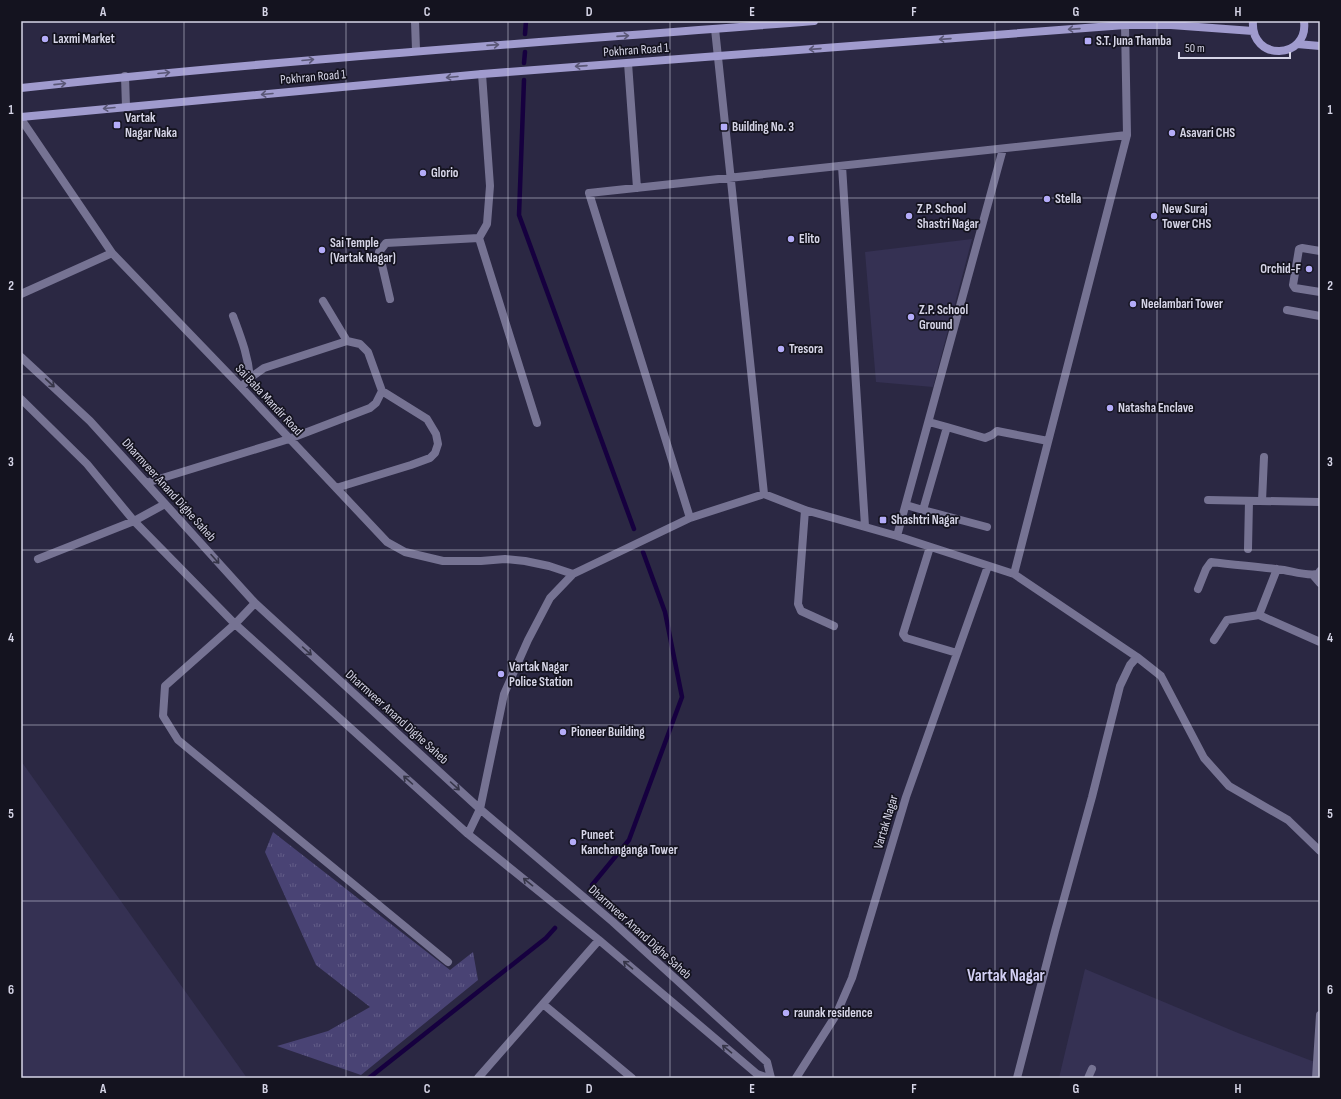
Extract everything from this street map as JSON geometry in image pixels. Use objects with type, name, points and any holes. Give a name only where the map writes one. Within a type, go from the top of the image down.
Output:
[{"type":"main road","name":"Pokhran Road 1","points":[[21,88],[126,76],[416,50],[814,21]]},
{"type":"main road","points":[[1253,21],[1253,31],[1256,39],[1269,50],[1278,52],[1287,50],[1301,40],[1304,32],[1304,21]]},
{"type":"main road","name":"Pokhran Road 1","points":[[21,118],[482,74],[1125,25],[1172,25],[1253,31]]},
{"type":"main road","points":[[1297,44],[1320,46]]},
{"type":"street","points":[[415,21],[416,50]]},
{"type":"street","points":[[1014,574],[1127,135],[1125,25]]},
{"type":"street","points":[[715,29],[764,494]]},
{"type":"street","points":[[628,63],[637,188]]},
{"type":"street","points":[[482,74],[490,186],[487,224],[480,238],[537,423]]},
{"type":"street","points":[[126,76],[126,107]]},
{"type":"street","name":"Sai Baba Mandir Road","points":[[21,118],[112,253],[242,387],[289,439],[387,542],[405,552],[443,561],[481,561],[505,559],[549,566],[573,574]]},
{"type":"street","points":[[690,518],[589,193],[731,179],[1127,135]]},
{"type":"street","points":[[897,536],[1003,149]]},
{"type":"street","points":[[842,166],[866,526]]},
{"type":"street","points":[[390,299],[379,252],[386,243],[480,238]]},
{"type":"street","points":[[1320,250],[1299,249],[1293,286],[1295,288],[1320,292]]},
{"type":"street","points":[[21,294],[112,253]]},
{"type":"street","points":[[323,301],[347,341]]},
{"type":"street","points":[[1287,310],[1320,316]]},
{"type":"street","points":[[233,316],[245,348],[250,378]]},
{"type":"street","points":[[242,387],[250,378],[264,368],[347,341],[360,344],[368,352],[382,391],[427,419],[436,434],[438,444],[435,453],[430,458],[336,488]]},
{"type":"street","name":"Dharmveer Anand Dighe Saheb","points":[[21,357],[90,421],[255,603],[480,808],[613,922],[767,1062],[771,1078]]},
{"type":"street","points":[[146,483],[289,439],[370,408],[376,403],[382,391]]},
{"type":"street","points":[[21,399],[87,464],[134,521],[235,624],[468,834],[599,940],[757,1074],[768,1078]]},
{"type":"street","points":[[929,422],[985,438],[997,431],[1048,441]]},
{"type":"street","points":[[923,510],[947,427]]},
{"type":"street","points":[[1262,501],[1264,457]]},
{"type":"street","points":[[468,834],[480,808],[504,694],[528,640],[550,598],[573,574],[690,518],[764,494],[806,510],[866,526],[1014,574],[1137,657],[1161,676],[1204,758],[1229,786],[1288,820],[1320,850]]},
{"type":"street","points":[[1208,500],[1320,502]]},
{"type":"street","points":[[1248,549],[1249,501]]},
{"type":"street","points":[[38,559],[134,521],[165,504]]},
{"type":"street","points":[[906,505],[987,527]]},
{"type":"street","points":[[806,510],[798,604],[801,611],[834,626]]},
{"type":"street","points":[[930,547],[903,634],[906,638],[957,653]]},
{"type":"street","points":[[1198,590],[1206,568],[1211,562],[1277,569],[1310,576],[1316,573],[1320,583]]},
{"type":"street","name":"Vartak Nagar","points":[[796,1078],[836,1015],[852,978],[906,797],[988,566]]},
{"type":"street","points":[[1259,616],[1277,569]]},
{"type":"street","points":[[255,603],[235,624],[165,686],[163,716],[178,740],[448,962]]},
{"type":"street","points":[[1214,640],[1226,620],[1259,616],[1320,642]]},
{"type":"street","points":[[1018,1078],[1055,931],[1092,797],[1120,686],[1130,665],[1137,657]]},
{"type":"street","points":[[478,1078],[599,940]]},
{"type":"street","points":[[544,1004],[632,1078]]},
{"type":"street","points":[[1316,1078],[1320,1015]]},
{"type":"street","points":[[1088,1078],[1092,1069]]},
{"type":"shaded area","name":"Z.P. School Ground","points":[[972,239],[933,387],[876,382],[865,252]]},
{"type":"shaded area","points":[[21,761],[247,1078],[21,1078]]},
{"type":"shaded area","points":[[1085,969],[1238,1033],[1320,1064],[1320,1078],[1059,1078]]},
{"type":"green space","points":[[273,832],[450,970],[473,952],[478,980],[361,1075],[277,1046],[328,1031],[370,1007],[316,965],[265,852]]},
{"type":"waterway","points":[[525,34],[526,21]]},
{"type":"waterway","points":[[524,63],[525,52]]},
{"type":"waterway","points":[[524,80],[519,215],[634,529]]},
{"type":"waterway","points":[[592,885],[629,840],[682,697],[665,612],[643,552]]},
{"type":"waterway","points":[[369,1078],[546,938],[555,928]]},
{"type":"place","name":"Laxmi Market","points":[[45,39]]},
{"type":"place","name":"S.T. Juna Thamba","points":[[1088,41]]},
{"type":"place","name":"Vartak Nagar Naka","points":[[117,125]]},
{"type":"place","name":"Building No. 3","points":[[724,127]]},
{"type":"place","name":"Asavari CHS","points":[[1172,133]]},
{"type":"place","name":"Glorio","points":[[423,173]]},
{"type":"place","name":"Stella","points":[[1047,199]]},
{"type":"place","name":"Z.P. School Shastri Nagar","points":[[909,216]]},
{"type":"place","name":"New Suraj Tower CHS","points":[[1154,216]]},
{"type":"place","name":"Elito","points":[[791,239]]},
{"type":"place","name":"Sai Temple (Vartak Nagar)","points":[[322,250]]},
{"type":"place","name":"Orchid-F","points":[[1309,269]]},
{"type":"place","name":"Neelambari Tower","points":[[1133,304]]},
{"type":"place","name":"Z.P. School Ground","points":[[911,317]]},
{"type":"place","name":"Tresora","points":[[781,349]]},
{"type":"place","name":"Natasha Enclave","points":[[1110,408]]},
{"type":"place","name":"Shashtri Nagar","points":[[883,520]]},
{"type":"place","name":"Vartak Nagar Police Station","points":[[501,674]]},
{"type":"place","name":"Pioneer Building","points":[[563,732]]},
{"type":"place","name":"Puneet Kanchanganga Tower","points":[[573,842]]},
{"type":"place","name":"raunak residence","points":[[786,1013]]},
{"type":"district","name":"Vartak Nagar","points":[[1006,976]]}]
